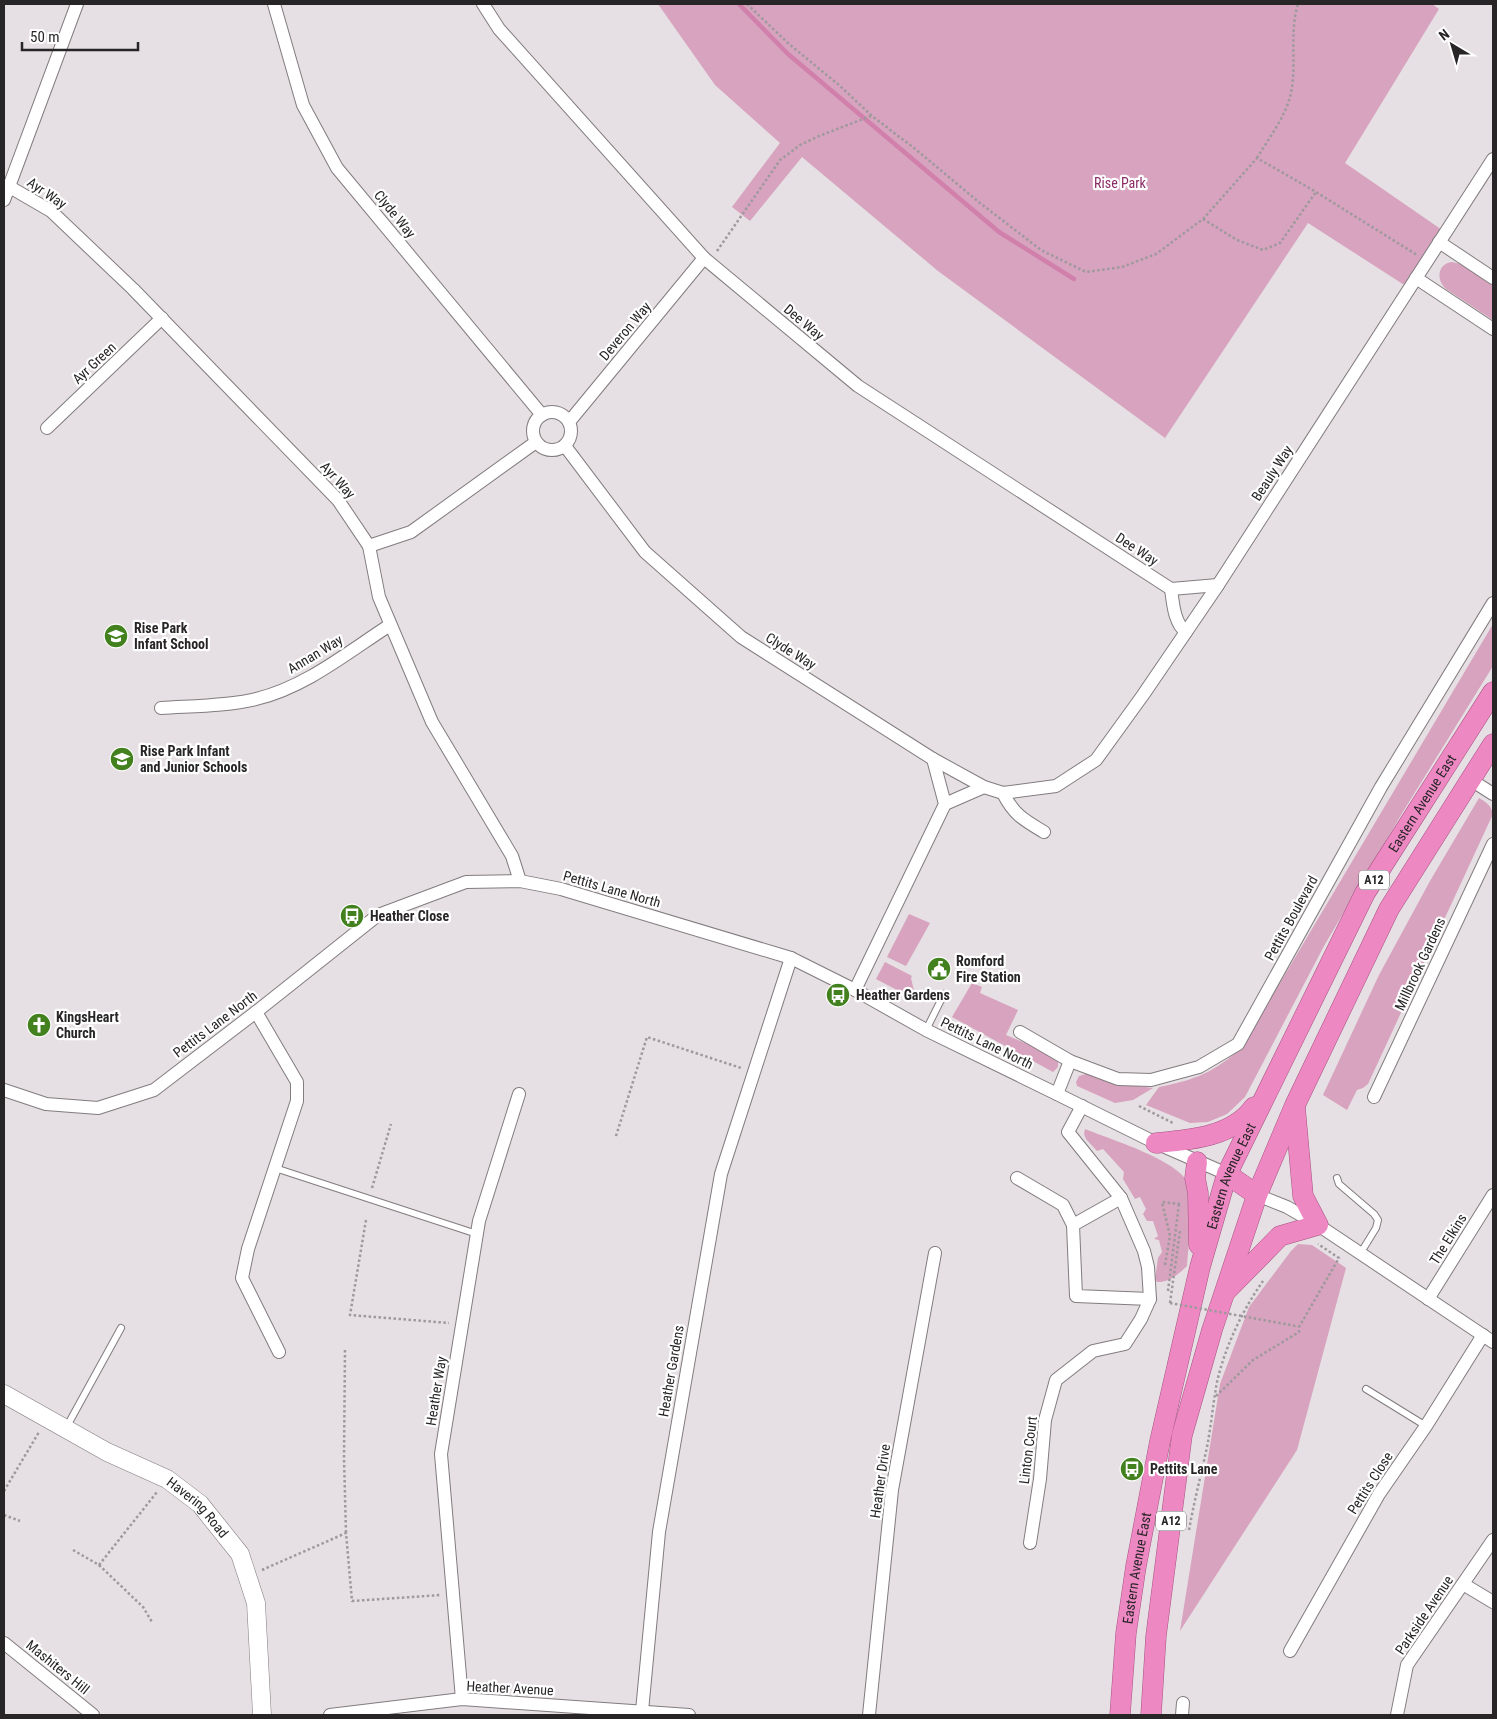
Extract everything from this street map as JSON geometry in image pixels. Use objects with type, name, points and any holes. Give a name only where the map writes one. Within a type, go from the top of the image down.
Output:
[{"type":"highway","name":"Eastern Avenue East","points":[[1120,1715],[1126,1633],[1136,1566],[1160,1441],[1200,1266],[1228,1174],[1365,893],[1493,692]]},
{"type":"highway","name":"Eastern Avenue East","points":[[1151,1715],[1156,1636],[1182,1435],[1223,1294],[1257,1195],[1295,1105],[1389,909],[1493,744]]},
{"type":"highway","points":[[1156,1143],[1188,1140],[1236,1125],[1247,1116],[1273,1079]]},
{"type":"highway","points":[[1223,1294],[1243,1276],[1280,1236],[1318,1234],[1303,1196],[1295,1105]]},
{"type":"highway","points":[[1197,1162],[1195,1178],[1198,1193],[1200,1266]]},
{"type":"highway","points":[[1228,1174],[1257,1195]]},
{"type":"main road","name":"Havering Road","points":[[4,1394],[107,1452],[167,1479],[200,1504],[240,1554],[256,1603],[262,1715]]},
{"type":"street","points":[[4,200],[77,4]]},
{"type":"street","name":"Clyde Way","points":[[274,4],[303,105],[337,168],[542,416]]},
{"type":"street","name":"Dee Way","points":[[483,4],[498,29],[707,260],[858,386],[1171,589]]},
{"type":"street","name":"Beauly Way","points":[[1056,786],[1096,760],[1186,632],[1493,160]]},
{"type":"street","name":"Ayr Way","points":[[8,186],[51,211],[162,318],[338,500],[369,546],[379,597],[432,722],[512,856],[520,881]]},
{"type":"street","points":[[1439,242],[1493,278]]},
{"type":"street","name":"Deveron Way","points":[[569,422],[707,260]]},
{"type":"street","points":[[1416,278],[1493,328]]},
{"type":"street","name":"Ayr Green","points":[[47,428],[162,318]]},
{"type":"street","points":[[559,414],[569,422],[572,429],[571,437],[565,446],[555,450],[545,448],[536,442],[532,433],[535,422],[542,416],[559,414]]},
{"type":"street","points":[[369,546],[410,532],[536,442]]},
{"type":"street","name":"Clyde Way","points":[[565,446],[645,552],[741,637],[933,759],[984,787],[1003,793],[1056,786]]},
{"type":"street","points":[[1186,632],[1180,627],[1171,589],[1218,585]]},
{"type":"street","name":"Pettits Boulevard","points":[[1020,1032],[1070,1061],[1118,1079],[1151,1080],[1199,1067],[1238,1044],[1381,787],[1493,603]]},
{"type":"street","name":"Annan Way","points":[[161,708],[256,699],[301,682],[390,625]]},
{"type":"street","points":[[933,759],[945,804]]},
{"type":"street","points":[[1471,780],[1493,794]]},
{"type":"street","points":[[854,990],[945,804],[984,787]]},
{"type":"street","points":[[1003,793],[1011,808],[1020,818],[1044,832]]},
{"type":"street","name":"Millbrook Gardens","points":[[1374,1097],[1493,844]]},
{"type":"street","name":"Pettits Lane North","points":[[4,1090],[46,1104],[98,1108],[154,1090],[378,915],[466,882],[520,881],[561,889],[791,958],[926,1030],[1156,1143],[1228,1174]]},
{"type":"street","name":"Heather Gardens","points":[[642,1711],[659,1532],[721,1174],[791,958]]},
{"type":"street","points":[[256,1012],[297,1082],[297,1101],[248,1249],[242,1278],[279,1352]]},
{"type":"street","points":[[1057,1094],[1070,1061]]},
{"type":"street","name":"Heather Way","points":[[462,1699],[441,1454],[479,1221],[520,1094]]},
{"type":"street","points":[[1017,1178],[1063,1205],[1073,1225],[1076,1296],[1150,1299],[1144,1251],[1121,1198],[1068,1132],[1082,1106]]},
{"type":"street","points":[[1257,1195],[1287,1207],[1318,1234],[1360,1254],[1488,1339]]},
{"type":"street","name":"The Elkins","points":[[1428,1299],[1493,1195]]},
{"type":"street","points":[[1073,1225],[1121,1198]]},
{"type":"street","name":"Heather Drive","points":[[869,1715],[892,1490],[935,1253]]},
{"type":"street","name":"Linton Court","points":[[1030,1543],[1040,1480],[1045,1420],[1056,1380],[1093,1351],[1125,1344],[1141,1319],[1150,1299]]},
{"type":"street","name":"Pettits Close","points":[[1290,1651],[1379,1494],[1488,1339]]},
{"type":"street","name":"Parkside Avenue","points":[[1397,1715],[1407,1665],[1493,1540]]},
{"type":"street","points":[[1463,1584],[1493,1602]]},
{"type":"street","name":"Mashiters Hill","points":[[4,1643],[93,1715]]},
{"type":"street","name":"Heather Avenue","points":[[330,1715],[351,1714],[462,1699],[689,1715]]},
{"type":"lane","points":[[926,1030],[944,994]]},
{"type":"lane","points":[[275,1168],[477,1234]]},
{"type":"lane","points":[[1337,1178],[1339,1184],[1374,1214],[1378,1220],[1376,1228],[1360,1254]]},
{"type":"lane","points":[[65,1429],[122,1328]]},
{"type":"lane","points":[[1366,1389],[1426,1426]]},
{"type":"path","points":[[747,4],[789,44],[839,85],[872,116],[1041,250],[1086,272],[1122,266],[1156,254],[1203,219],[1257,158],[1280,119],[1291,94],[1294,64],[1293,27],[1298,4]]},
{"type":"path","points":[[707,260],[780,160],[800,145],[872,116]]},
{"type":"path","points":[[1257,158],[1427,261]]},
{"type":"path","points":[[1203,219],[1237,240],[1263,250],[1280,243],[1316,192]]},
{"type":"path","points":[[616,1136],[647,1037],[754,1072]]},
{"type":"path","points":[[1139,1106],[1179,1125]]},
{"type":"path","points":[[369,1199],[391,1124]]},
{"type":"path","points":[[1165,1265],[1170,1236],[1162,1202],[1183,1203],[1170,1304],[1298,1326]]},
{"type":"path","points":[[1168,1291],[1179,1204]]},
{"type":"path","points":[[366,1220],[350,1315],[462,1324]]},
{"type":"path","points":[[1216,1396],[1253,1360],[1299,1332],[1298,1326],[1339,1258],[1318,1234]]},
{"type":"path","points":[[1188,1534],[1222,1363],[1249,1301],[1268,1275]]},
{"type":"path","points":[[345,1350],[344,1458],[346,1533],[352,1601],[453,1594]]},
{"type":"path","points":[[4,1491],[47,1418]]},
{"type":"path","points":[[99,1565],[167,1479]]},
{"type":"path","points":[[4,1515],[20,1521]]},
{"type":"path","points":[[247,1576],[346,1533]]},
{"type":"path","points":[[72,1550],[99,1565],[143,1607],[152,1622]]},
{"type":"green space","name":"Rise Park","points":[[658,4],[1432,4],[1439,9],[1345,163],[1445,232],[1409,288],[1308,223],[1165,438],[938,271],[802,157],[750,221],[732,207],[780,143],[715,85]]},
{"type":"green space","points":[[1447,263],[1461,264],[1493,286],[1493,320],[1446,289],[1443,285],[1440,277],[1441,269]]},
{"type":"green space","points":[[1493,624],[1493,666],[1401,815],[1324,946],[1245,1097],[1227,1114],[1208,1122],[1190,1123],[1146,1105],[1159,1087],[1204,1074],[1223,1063],[1242,1047]]},
{"type":"green space","points":[[1479,798],[1488,804],[1493,814],[1368,1084],[1357,1090],[1347,1110],[1323,1095],[1379,975],[1430,881]]},
{"type":"green space","points":[[909,914],[930,923],[906,966],[887,957]]},
{"type":"green space","points":[[885,962],[912,976],[916,1000],[876,979]]},
{"type":"green space","points":[[972,983],[982,987],[980,993],[1018,1010],[1006,1035],[1052,1054],[1058,1061],[1058,1067],[1053,1072],[952,1017]]},
{"type":"green space","points":[[1089,1073],[1122,1084],[1153,1088],[1133,1100],[1115,1103],[1077,1086],[1076,1082],[1079,1076]]},
{"type":"green space","points":[[1085,1129],[1143,1151],[1158,1159],[1183,1176],[1189,1185],[1191,1213],[1187,1266],[1173,1277],[1161,1282],[1157,1282],[1155,1279],[1158,1258],[1162,1252],[1159,1240],[1154,1239],[1158,1236],[1153,1221],[1147,1221],[1143,1214],[1146,1209],[1140,1197],[1135,1199],[1123,1179],[1124,1172],[1103,1149],[1097,1151],[1086,1139]]},
{"type":"green space","points":[[1298,1244],[1312,1245],[1346,1268],[1297,1450],[1180,1631],[1220,1384],[1249,1307]]},
{"type":"waterway","points":[[739,4],[788,54],[999,232],[1074,279]]},
{"type":"place","name":"Rise Park Infant School","points":[[116,636]]},
{"type":"place","name":"Rise Park Infant and Junior Schools","points":[[122,759]]},
{"type":"place","name":"Heather Close","points":[[352,916]]},
{"type":"place","name":"Romford Fire Station","points":[[939,969]]},
{"type":"place","name":"Heather Gardens","points":[[838,995]]},
{"type":"place","name":"KingsHeart Church","points":[[39,1025]]},
{"type":"place","name":"Pettits Lane","points":[[1132,1469]]}]
